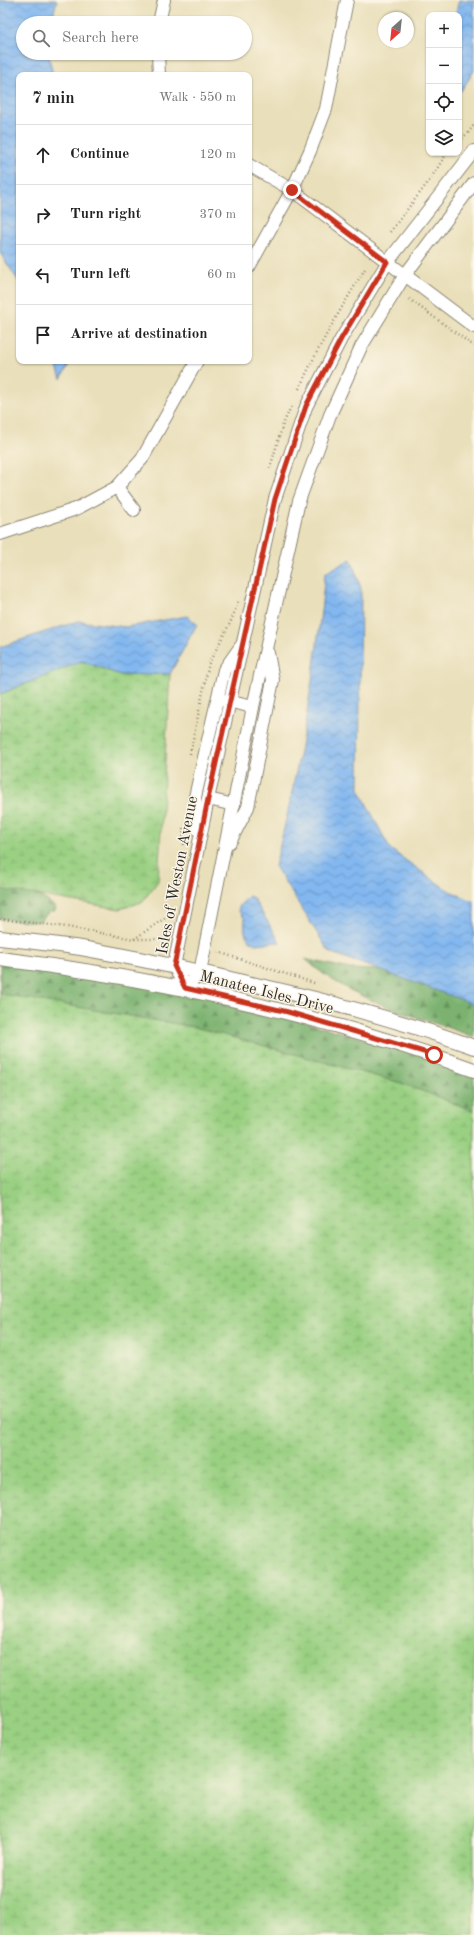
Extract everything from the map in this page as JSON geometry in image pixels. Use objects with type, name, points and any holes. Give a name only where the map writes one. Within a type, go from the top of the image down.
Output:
[{"type":"street","points":[[161,16],[164,0]]},
{"type":"street","points":[[252,262],[292,190],[310,151],[326,109],[347,0]]},
{"type":"street","points":[[158,60],[159,72]]},
{"type":"street","name":"Isles of Weston Avenue","points":[[185,988],[174,966],[208,799],[275,499],[306,406],[341,339],[387,262],[474,151]]},
{"type":"street","points":[[252,167],[292,190],[474,327]]},
{"type":"street","points":[[185,988],[200,972],[253,707],[299,501],[330,415],[362,347],[405,275],[474,183]]},
{"type":"street","points":[[0,534],[76,509],[116,487],[142,459],[195,364]]},
{"type":"street","points":[[116,487],[134,510]]},
{"type":"street","points":[[198,848],[195,797],[224,670],[244,642]]},
{"type":"street","points":[[223,855],[248,807],[273,680],[267,645]]},
{"type":"street","points":[[217,699],[253,707]]},
{"type":"street","points":[[208,799],[234,805]]},
{"type":"street","name":"Manatee Isles Drive","points":[[0,938],[80,948],[174,966],[366,1012],[436,1033],[474,1047]]},
{"type":"street","name":"Manatee Isles Drive","points":[[0,959],[61,966],[185,988],[288,1012],[334,1024],[434,1055],[474,1070]]},
{"type":"path","points":[[462,138],[474,125]]},
{"type":"path","points":[[390,232],[429,181],[445,156]]},
{"type":"path","points":[[409,299],[474,346]]},
{"type":"path","points":[[0,919],[67,927],[134,939],[164,939]]},
{"type":"green space","points":[[82,661],[120,675],[170,674],[158,881],[142,902],[120,909],[0,889],[0,694]]},
{"type":"green space","points":[[5,888],[39,896],[56,909],[55,911],[49,912],[39,922],[0,919],[0,889]]},
{"type":"green space","points":[[0,959],[185,988],[474,1070],[474,1111],[401,1083],[194,1027],[0,994]]},
{"type":"green space","points":[[305,959],[350,969],[382,970],[474,1004],[474,1037],[385,1006],[364,997],[323,974]]},
{"type":"green space","points":[[0,994],[194,1027],[401,1083],[474,1111],[474,1935],[0,1935]]},
{"type":"water","points":[[0,0],[57,0],[53,16],[16,16],[16,60],[50,60],[52,72],[16,72],[16,277],[0,253]]},
{"type":"water","points":[[459,0],[474,0],[474,71],[462,89],[462,12],[456,12]]},
{"type":"water","points":[[56,364],[69,364],[61,379]]},
{"type":"water","points":[[351,559],[361,588],[359,789],[390,849],[446,889],[474,902],[474,1004],[329,952],[275,866],[292,794],[306,720],[317,646],[325,573]]},
{"type":"water","points":[[187,616],[197,624],[170,674],[120,675],[82,661],[0,694],[0,647],[78,621],[126,627]]},
{"type":"water","points":[[249,896],[253,898],[280,942],[255,944],[247,937],[245,931],[245,919],[238,910],[240,905]]},
{"type":"route","points":[[292,190],[387,262],[341,339],[306,406],[275,499],[208,799],[174,966],[185,988],[288,1012],[357,1031],[434,1055]]}]
